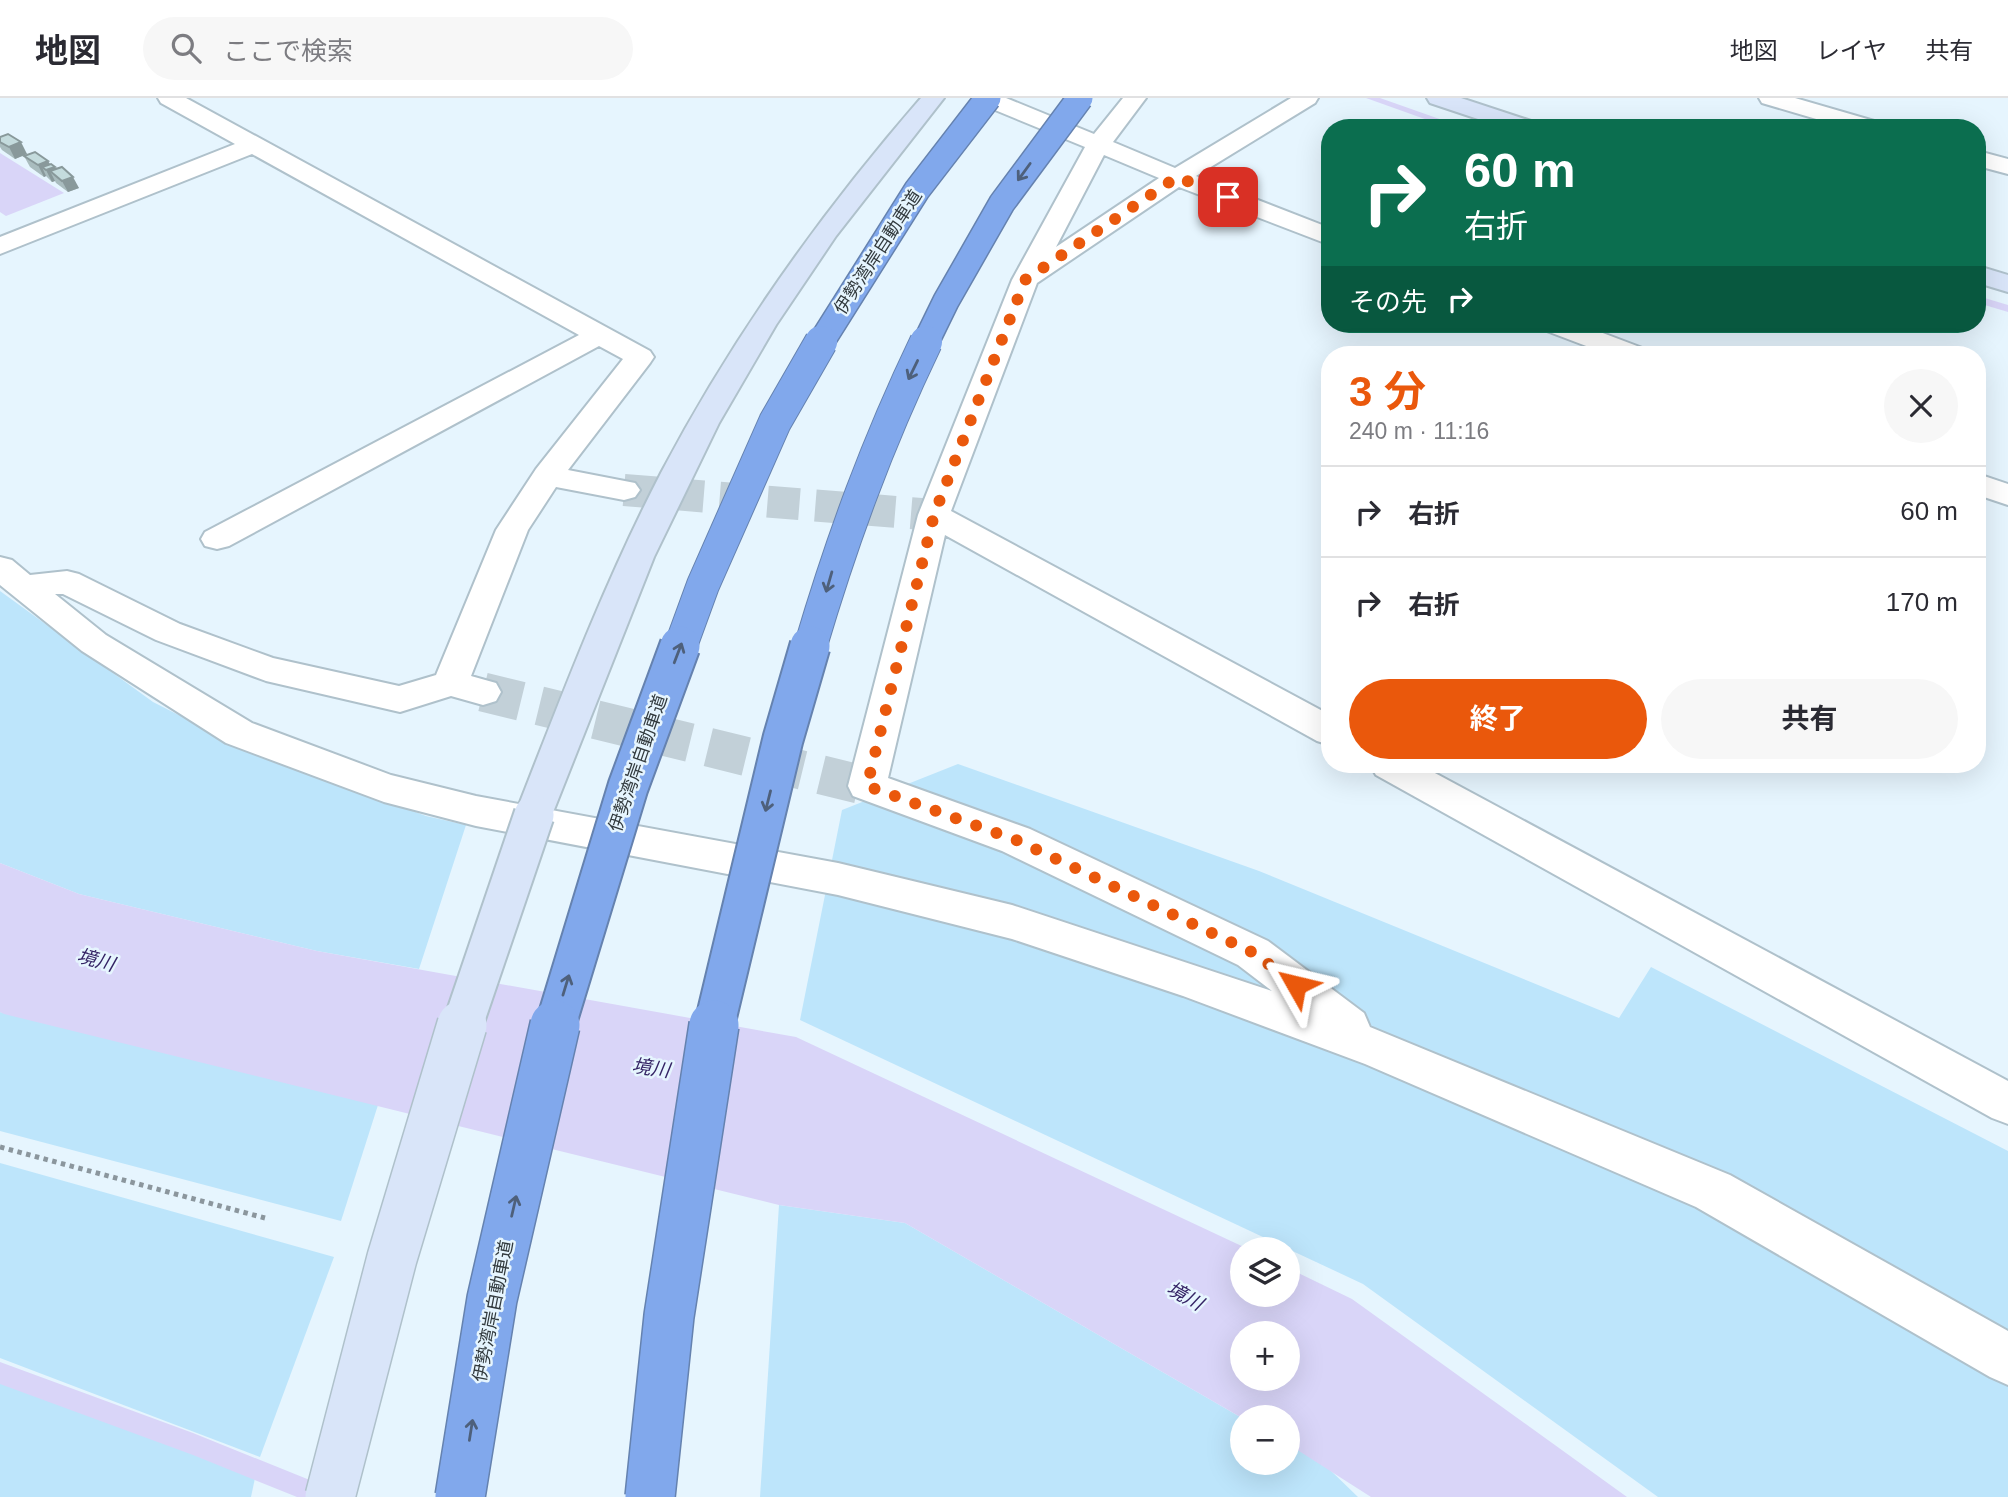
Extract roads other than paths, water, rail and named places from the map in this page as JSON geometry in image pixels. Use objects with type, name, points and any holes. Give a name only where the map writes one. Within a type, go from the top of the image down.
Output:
[{"type":"highway","name":"伊勢湾岸自動車道","points":[[460,1497],[492,1299],[560,1004],[628,787],[703,586],[775,422],[846,299],[917,190],[987,98]]},
{"type":"highway","points":[[650,1497],[669,1316],[718,1002],[783,739],[839,549],[890,416],[946,301],[1003,203],[1080,98]]},
{"type":"street","points":[[10,578],[67,582],[168,632],[265,668],[400,699],[466,688],[512,530],[547,476],[640,357],[169,98]]},
{"type":"street","points":[[330,1497],[392,1258],[446,1073],[534,814],[615,609],[677,473],[749,347],[809,255],[883,155],[933,98]]},
{"type":"street","points":[[987,98],[1321,233]]},
{"type":"street","points":[[1135,98],[1098,145],[1025,280],[934,515],[867,786],[1016,840],[1254,953],[1381,1050]]},
{"type":"street","points":[[1025,280],[1177,177],[1307,98]]},
{"type":"street","points":[[1438,98],[1502,119]]},
{"type":"street","points":[[1770,98],[1842,119]]},
{"type":"street","points":[[0,246],[255,144]]},
{"type":"street","points":[[1986,160],[2008,167]]},
{"type":"street","points":[[1986,277],[2008,284]]},
{"type":"street","points":[[1578,333],[1611,346]]},
{"type":"street","points":[[217,539],[599,335]]},
{"type":"street","points":[[547,476],[624,490]]},
{"type":"street","points":[[1986,487],[2008,495]]},
{"type":"street","points":[[934,515],[1321,727]]},
{"type":"street","points":[[10,578],[94,643],[239,733],[384,788],[476,811],[838,879],[1012,922],[1193,981],[1381,1050],[1713,1191],[2008,1359]]},
{"type":"street","points":[[1404,773],[2008,1104]]},
{"type":"water","points":[[0,153],[64,193],[6,216],[0,212]]},
{"type":"water","name":"境川","points":[[0,863],[79,894],[317,951],[796,1037],[1230,1241],[1230,1307],[1300,1307],[1300,1274],[1352,1299],[1627,1497],[1371,1497],[1300,1452],[1300,1405],[1230,1405],[1230,1411],[905,1223],[779,1205],[0,1012]]},
{"type":"waterway","points":[[1371,98],[1433,119]]},
{"type":"waterway","points":[[1986,302],[2008,309]]},
{"type":"waterway","points":[[0,1373],[193,1444],[324,1497]]},
{"type":"tunnel","points":[[624,490],[934,515]]},
{"type":"tunnel","points":[[483,692],[867,786]]}]
